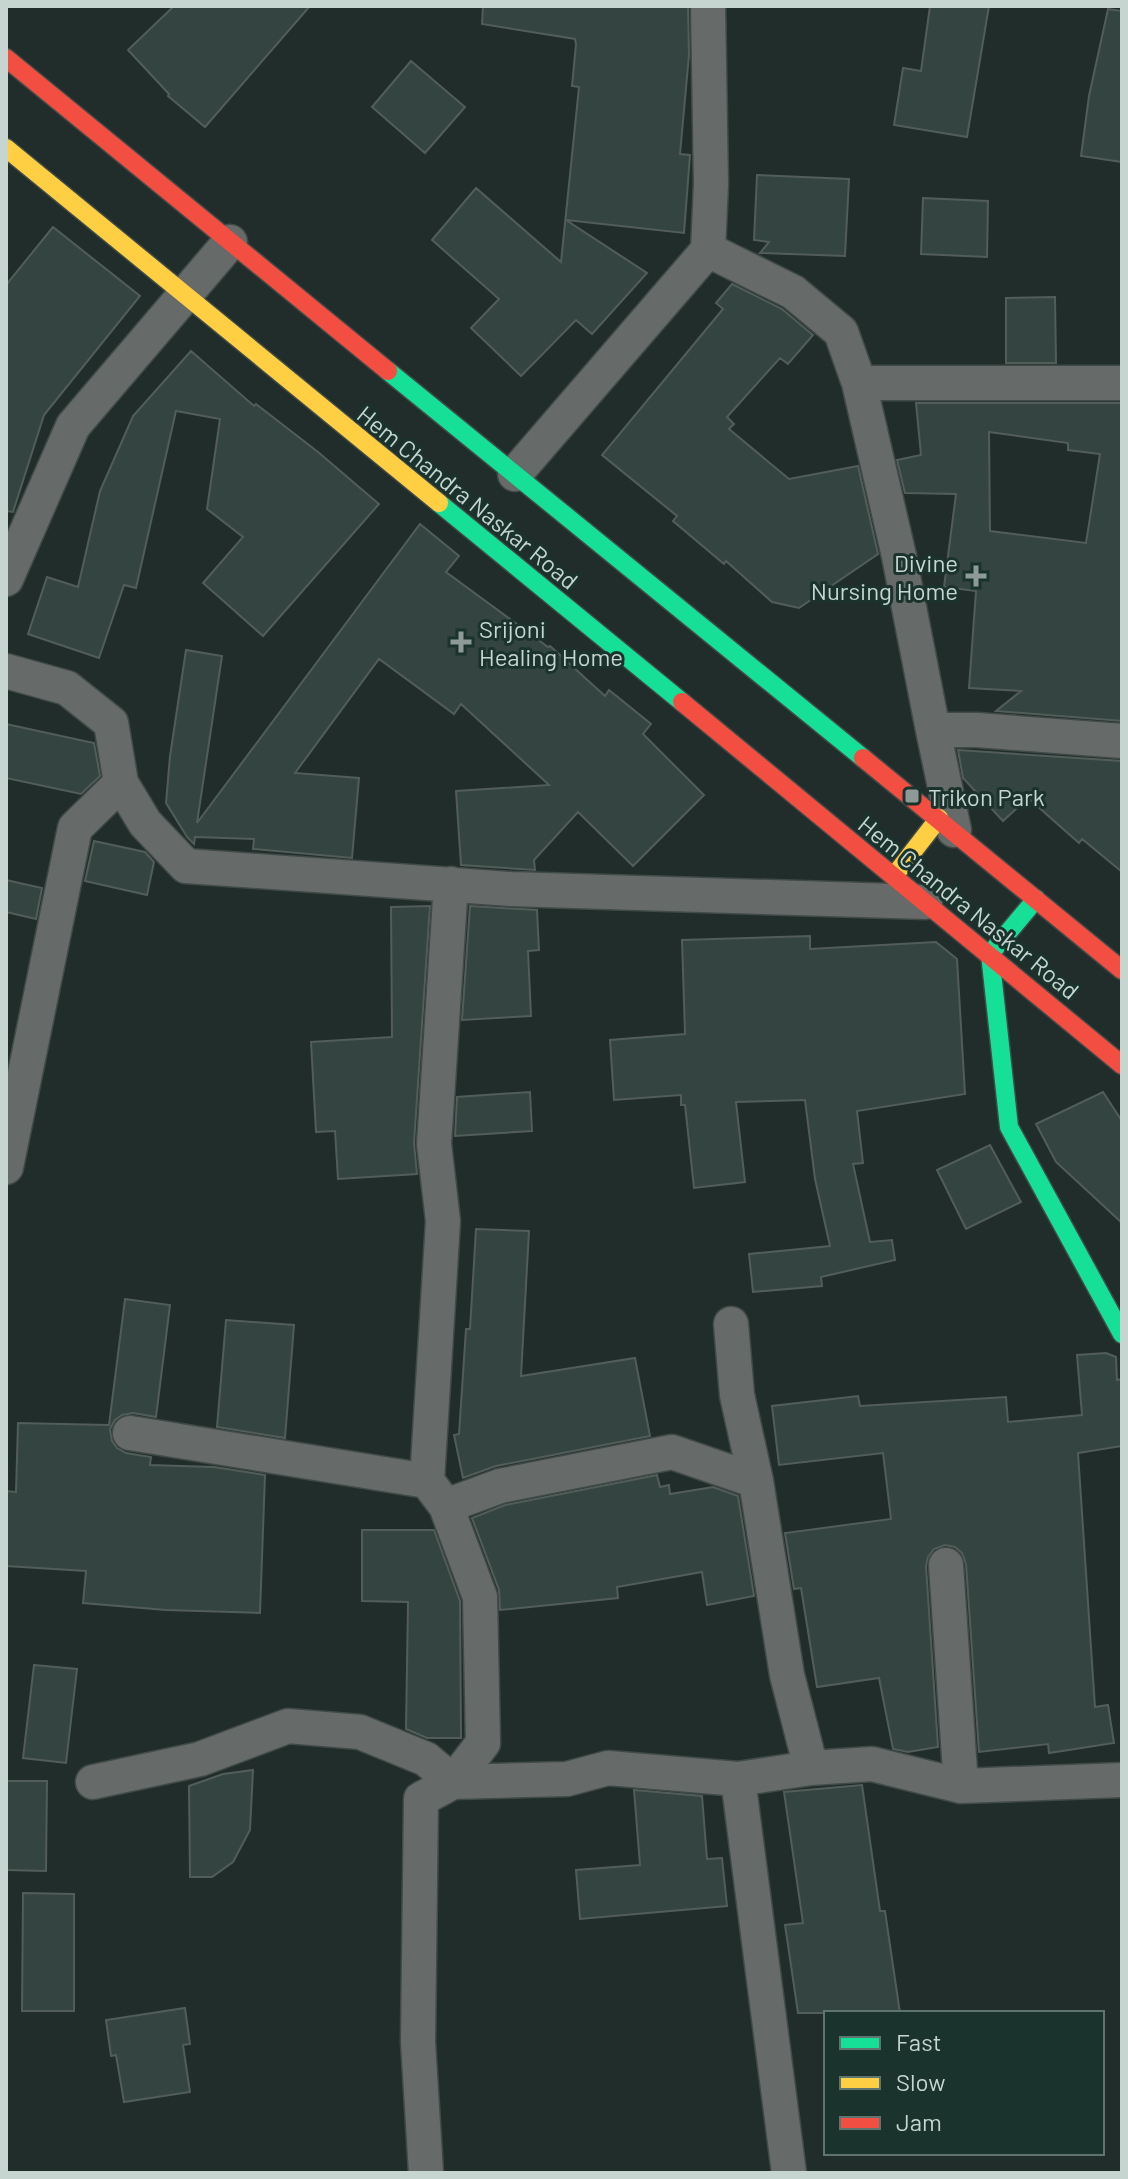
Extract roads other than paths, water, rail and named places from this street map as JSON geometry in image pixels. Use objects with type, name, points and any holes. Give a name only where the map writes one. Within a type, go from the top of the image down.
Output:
[{"type":"main road","name":"Hem Chandra Naskar Road","points":[[6,58],[1122,970]]},
{"type":"main road","name":"Hem Chandra Naskar Road","points":[[6,148],[1122,1065]]},
{"type":"main road","points":[[894,876],[946,824]]},
{"type":"main road","points":[[1036,899],[990,954],[1009,1127],[1122,1334]]},
{"type":"street","points":[[515,474],[708,250],[711,184],[708,6]]},
{"type":"street","points":[[6,579],[73,426],[230,242]]},
{"type":"street","points":[[708,250],[793,292],[841,332],[859,383],[899,556],[933,730],[946,824]]},
{"type":"street","points":[[859,383],[1122,383]]},
{"type":"street","points":[[6,671],[67,688],[111,723],[121,783],[145,823],[186,866],[511,889],[925,902]]},
{"type":"street","points":[[933,730],[977,730],[1122,741]]},
{"type":"street","points":[[6,1167],[75,828],[121,783]]},
{"type":"street","points":[[426,2173],[418,2042],[421,1799],[453,1782],[483,1743],[480,1597],[437,1494],[443,1221],[434,1144],[451,884]]},
{"type":"street","points":[[731,1324],[737,1395],[756,1481],[787,1675],[811,1768]]},
{"type":"street","points":[[130,1433],[437,1494],[500,1486],[672,1452],[756,1481]]},
{"type":"street","points":[[946,1565],[961,1786]]},
{"type":"street","points":[[93,1782],[200,1759],[288,1726],[360,1732],[426,1759],[453,1782],[567,1779],[608,1768],[738,1779],[811,1768],[872,1764],[961,1786],[1122,1780]]},
{"type":"street","points":[[738,1779],[789,2173]]},
{"type":"place","name":"Divine Nursing Home","points":[[976,576]]},
{"type":"place","name":"Srijoni Healing Home","points":[[461,642]]},
{"type":"place","name":"Trikon Park","points":[[912,796]]}]
